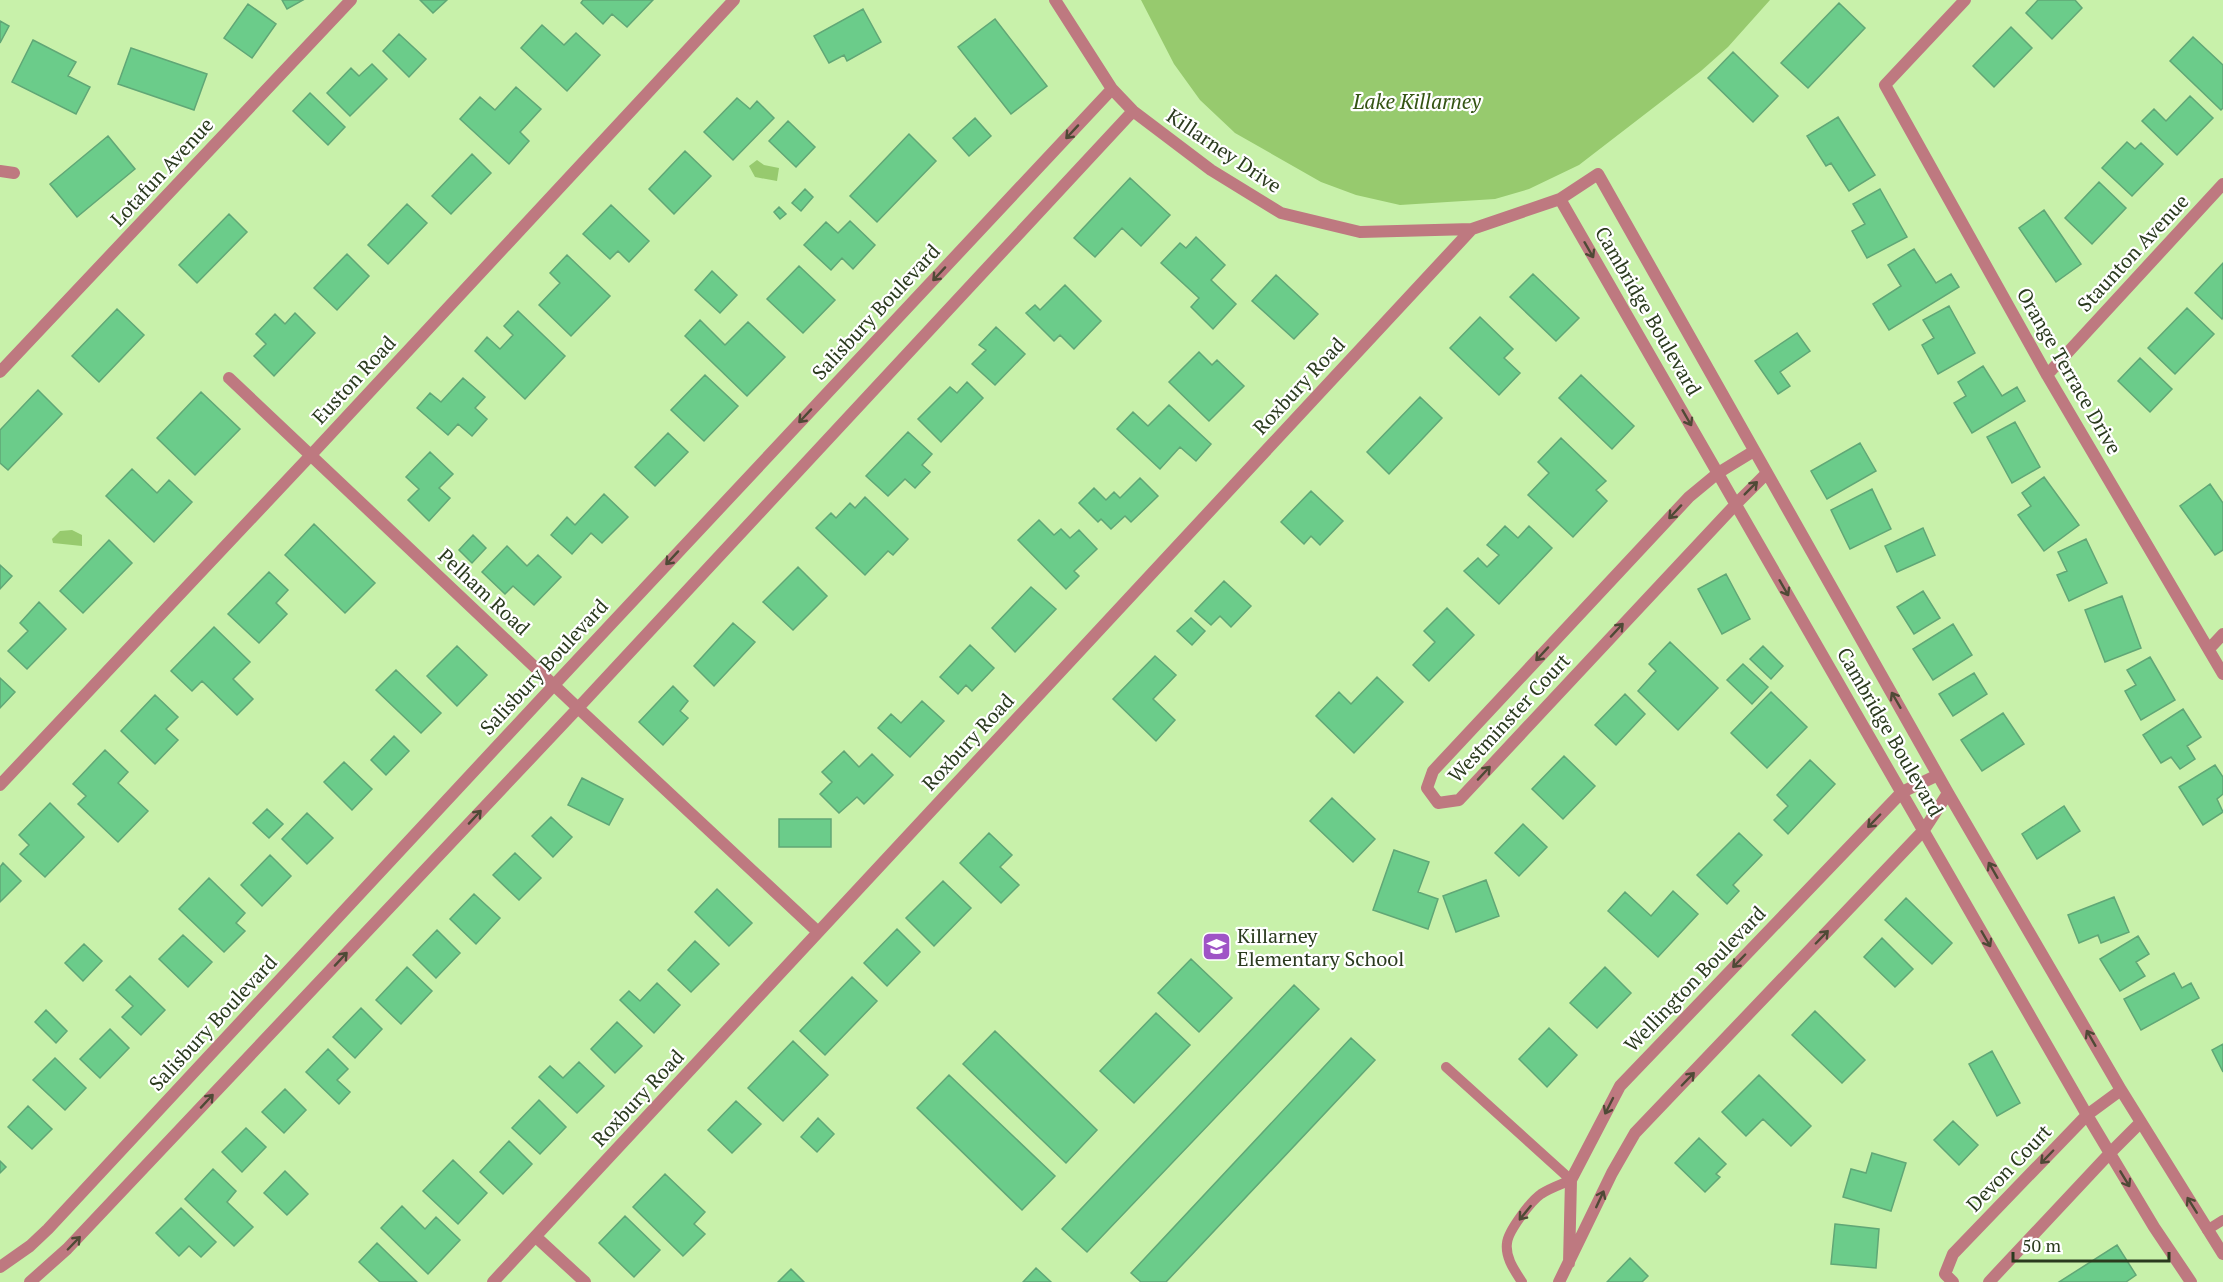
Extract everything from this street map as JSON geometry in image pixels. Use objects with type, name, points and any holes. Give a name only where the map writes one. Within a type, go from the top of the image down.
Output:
[{"type":"street","name":"Lotafun Avenue","points":[[0,372],[351,0]]},
{"type":"street","name":"Euston Road","points":[[0,784],[311,455],[734,0]]},
{"type":"street","name":"Killarney Drive","points":[[1055,0],[1112,89],[1133,111],[1211,170],[1281,213],[1360,232],[1472,228],[1560,199],[1598,174]]},
{"type":"street","name":"Orange Terrace Drive","points":[[1965,0],[1885,85],[2047,375],[2223,674]]},
{"type":"street","name":"Salisbury Boulevard","points":[[0,1267],[30,1246],[48,1228],[1112,89]]},
{"type":"street","points":[[30,1282],[68,1250],[578,708],[1133,111]]},
{"type":"street","points":[[0,171],[14,173]]},
{"type":"street","name":"Cambridge Boulevard","points":[[1598,174],[1948,793],[2121,1090],[2223,1254]]},
{"type":"street","name":"Staunton Avenue","points":[[2047,375],[2223,184]]},
{"type":"street","name":"Cambridge Boulevard","points":[[1560,199],[2087,1115],[2154,1227],[2191,1282]]},
{"type":"street","name":"Roxbury Road","points":[[494,1282],[1472,228]]},
{"type":"street","name":"Pelham Road","points":[[229,378],[818,932]]},
{"type":"street","name":"Westminster Court","points":[[1754,451],[1718,473],[1689,497],[1433,771],[1427,788],[1438,803],[1459,801],[1767,473]]},
{"type":"street","points":[[2209,649],[2223,634]]},
{"type":"street","name":"Wellington Boulevard","points":[[1569,1263],[1571,1180],[1620,1086],[1902,792],[1938,775]]},
{"type":"street","name":"Wellington Boulevard","points":[[1559,1282],[1612,1173],[1635,1133],[1924,830],[1948,793]]},
{"type":"street","name":"Devon Court","points":[[1953,1282],[1945,1274],[1953,1254],[2087,1115],[2121,1090]]},
{"type":"street","points":[[1989,1282],[2141,1122]]},
{"type":"street","points":[[536,1237],[585,1282]]},
{"type":"lane","points":[[1446,1067],[1571,1180],[1540,1194],[1511,1230],[1506,1244],[1508,1256],[1522,1282]]},
{"type":"lane","points":[[2207,1230],[2223,1220]]},
{"type":"water","name":"Lake Killarney","points":[[1141,0],[1770,0],[1728,47],[1701,71],[1579,165],[1529,189],[1495,199],[1400,205],[1356,195],[1321,182],[1235,133],[1200,100],[1174,64]]},
{"type":"water","points":[[757,160],[764,165],[779,168],[777,181],[755,177],[749,166]]},
{"type":"water","points":[[72,530],[82,535],[82,546],[53,543],[52,539],[60,531]]},
{"type":"building","points":[[282,0],[303,0],[287,9]]},
{"type":"building","points":[[420,0],[447,0],[433,13]]},
{"type":"building","points":[[583,0],[653,0],[627,27],[612,14],[603,24],[581,3]]},
{"type":"building","points":[[2038,0],[2075,0],[2082,8],[2052,39],[2026,13]]},
{"type":"building","points":[[1839,3],[1865,28],[1808,88],[1781,63]]},
{"type":"building","points":[[248,4],[276,24],[252,58],[224,38]]},
{"type":"building","points":[[863,9],[881,42],[847,61],[844,55],[829,63],[814,36]]},
{"type":"building","points":[[995,19],[1047,86],[1011,114],[958,47]]},
{"type":"building","points":[[0,21],[9,26],[0,43]]},
{"type":"building","points":[[542,25],[564,45],[576,33],[600,55],[567,91],[521,48]]},
{"type":"building","points":[[2011,27],[2032,48],[1994,87],[1973,66]]},
{"type":"building","points":[[399,34],[426,59],[409,77],[383,51]]},
{"type":"building","points":[[2193,37],[2223,65],[2223,108],[2221,110],[2170,61]]},
{"type":"building","points":[[33,40],[76,62],[68,76],[90,87],[76,114],[12,82]]},
{"type":"building","points":[[131,48],[207,74],[194,110],[118,84]]},
{"type":"building","points":[[1733,52],[1778,96],[1753,122],[1708,78]]},
{"type":"building","points":[[372,64],[387,79],[350,116],[327,93],[351,68],[359,76]]},
{"type":"building","points":[[516,87],[541,109],[520,132],[529,141],[509,164],[460,119],[480,97],[495,110]]},
{"type":"building","points":[[310,93],[345,127],[328,145],[293,111]]},
{"type":"building","points":[[2190,96],[2213,118],[2177,155],[2142,121],[2154,109],[2166,121]]},
{"type":"building","points":[[737,98],[750,109],[757,101],[774,118],[733,160],[704,132]]},
{"type":"building","points":[[1838,117],[1875,175],[1849,191],[1831,163],[1826,166],[1807,136]]},
{"type":"building","points":[[975,118],[991,136],[969,156],[953,138]]},
{"type":"building","points":[[788,121],[815,147],[796,167],[769,141]]},
{"type":"building","points":[[909,134],[936,161],[877,222],[850,196]]},
{"type":"building","points":[[108,136],[135,169],[77,217],[50,184]]},
{"type":"building","points":[[2127,142],[2135,149],[2141,143],[2163,164],[2132,196],[2102,168]]},
{"type":"building","points":[[685,151],[711,176],[674,214],[649,189]]},
{"type":"building","points":[[472,154],[491,173],[451,214],[432,196]]},
{"type":"building","points":[[1130,178],[1170,215],[1141,246],[1122,228],[1095,257],[1074,238]]},
{"type":"building","points":[[2099,182],[2126,208],[2092,244],[2065,218]]},
{"type":"building","points":[[805,189],[813,197],[801,211],[792,203]]},
{"type":"building","points":[[1880,189],[1907,237],[1867,258],[1852,231],[1865,224],[1853,204]]},
{"type":"building","points":[[407,204],[427,223],[388,264],[368,245]]},
{"type":"building","points":[[611,205],[649,241],[629,262],[618,251],[610,259],[583,234]]},
{"type":"building","points":[[779,207],[786,214],[780,219],[774,212]]},
{"type":"building","points":[[2044,210],[2081,264],[2056,282],[2019,228]]},
{"type":"building","points":[[229,214],[247,232],[197,283],[179,265]]},
{"type":"building","points":[[850,221],[875,245],[853,269],[842,258],[831,270],[804,245],[826,222],[838,233]]},
{"type":"building","points":[[1196,237],[1225,265],[1211,280],[1236,304],[1213,329],[1191,307],[1199,298],[1161,263],[1180,243],[1186,248]]},
{"type":"building","points":[[1914,249],[1936,283],[1951,274],[1959,287],[1889,330],[1873,304],[1901,286],[1888,265]]},
{"type":"building","points":[[347,254],[369,276],[337,310],[314,288]]},
{"type":"building","points":[[567,255],[610,296],[571,336],[539,305],[560,283],[550,273]]},
{"type":"building","points":[[2223,263],[2223,317],[2222,319],[2195,293]]},
{"type":"building","points":[[799,266],[835,300],[803,333],[767,299]]},
{"type":"building","points":[[712,271],[737,295],[720,313],[695,290]]},
{"type":"building","points":[[1533,274],[1579,318],[1556,341],[1510,297]]},
{"type":"building","points":[[1276,275],[1318,314],[1294,339],[1252,301]]},
{"type":"building","points":[[1065,285],[1101,321],[1074,349],[1060,335],[1054,341],[1026,313],[1035,305],[1040,310]]},
{"type":"building","points":[[1949,306],[1975,353],[1938,374],[1922,345],[1934,338],[1923,320]]},
{"type":"building","points":[[2187,308],[2214,334],[2175,374],[2148,348]]},
{"type":"building","points":[[117,309],[144,335],[99,382],[72,356]]},
{"type":"building","points":[[518,311],[565,356],[525,399],[475,351],[487,337],[500,349],[513,335],[504,326]]},
{"type":"building","points":[[295,313],[315,333],[274,376],[254,356],[266,344],[256,334],[275,314],[285,324]]},
{"type":"building","points":[[1480,317],[1513,349],[1504,358],[1520,373],[1499,395],[1450,348]]},
{"type":"building","points":[[700,320],[725,345],[748,322],[785,357],[747,396],[685,336]]},
{"type":"building","points":[[996,327],[1025,354],[995,385],[972,364],[986,350],[979,345]]},
{"type":"building","points":[[1797,333],[1810,351],[1780,372],[1790,386],[1778,394],[1755,361]]},
{"type":"building","points":[[1199,352],[1212,365],[1217,360],[1244,386],[1209,421],[1169,382]]},
{"type":"building","points":[[2140,358],[2172,389],[2150,412],[2118,381]]},
{"type":"building","points":[[1983,366],[2002,396],[2017,387],[2025,401],[1972,433],[1954,403],[1966,396],[1958,382]]},
{"type":"building","points":[[705,375],[738,406],[704,441],[671,410]]},
{"type":"building","points":[[1581,375],[1634,426],[1612,449],[1559,398]]},
{"type":"building","points":[[463,378],[485,397],[475,408],[487,419],[472,436],[458,424],[448,435],[417,408],[430,393],[441,402]]},
{"type":"building","points":[[967,382],[983,398],[941,442],[918,419],[950,387],[957,393]]},
{"type":"building","points":[[38,390],[62,414],[8,470],[0,463],[0,430]]},
{"type":"building","points":[[201,392],[240,429],[195,475],[157,438]]},
{"type":"building","points":[[1420,397],[1442,418],[1389,474],[1367,452]]},
{"type":"building","points":[[1169,405],[1211,444],[1196,461],[1180,447],[1160,469],[1117,429],[1133,412],[1148,426]]},
{"type":"building","points":[[2015,422],[2040,467],[2012,483],[1987,437]]},
{"type":"building","points":[[908,432],[932,454],[922,465],[930,472],[915,488],[905,479],[888,496],[866,476]]},
{"type":"building","points":[[668,433],[688,452],[655,486],[635,467]]},
{"type":"building","points":[[1561,438],[1606,481],[1596,490],[1607,501],[1573,537],[1528,495],[1549,473],[1538,462]]},
{"type":"building","points":[[1860,443],[1876,471],[1827,499],[1811,471]]},
{"type":"building","points":[[430,452],[453,474],[439,488],[450,498],[429,521],[408,500],[419,489],[406,477]]},
{"type":"building","points":[[132,469],[157,493],[169,480],[192,502],[154,542],[106,496]]},
{"type":"building","points":[[2044,477],[2079,525],[2044,551],[2018,515],[2031,506],[2022,493]]},
{"type":"building","points":[[1140,478],[1158,496],[1131,522],[1125,516],[1111,529],[1101,519],[1098,522],[1079,503],[1094,488],[1106,500],[1114,492],[1120,498]]},
{"type":"building","points":[[2210,484],[2223,503],[2223,550],[2215,555],[2180,506]]},
{"type":"building","points":[[1872,489],[1891,529],[1850,549],[1831,510]]},
{"type":"building","points":[[1311,491],[1343,521],[1320,545],[1311,536],[1304,544],[1281,522]]},
{"type":"building","points":[[604,494],[628,517],[602,543],[591,533],[572,554],[551,535],[567,517],[575,525]]},
{"type":"building","points":[[865,497],[908,539],[893,555],[888,551],[865,575],[816,528],[831,513],[836,518],[850,503],[855,508]]},
{"type":"building","points":[[1039,520],[1054,535],[1061,529],[1070,538],[1079,530],[1097,549],[1074,571],[1079,576],[1066,589],[1018,540]]},
{"type":"building","points":[[314,524],[375,583],[345,613],[285,555]]},
{"type":"building","points":[[1505,526],[1518,538],[1529,526],[1552,548],[1499,604],[1464,571],[1478,558],[1487,567],[1499,555],[1487,545]]},
{"type":"building","points":[[1923,528],[1935,555],[1897,572],[1885,546]]},
{"type":"building","points":[[473,535],[486,548],[472,563],[459,550]]},
{"type":"building","points":[[2086,539],[2107,583],[2069,601],[2057,575],[2067,571],[2058,552]]},
{"type":"building","points":[[109,540],[132,563],[83,613],[60,591]]},
{"type":"building","points":[[507,546],[527,566],[538,555],[561,577],[534,605],[513,586],[505,594],[482,572]]},
{"type":"building","points":[[0,565],[12,576],[0,589]]},
{"type":"building","points":[[798,567],[827,596],[793,630],[763,602]]},
{"type":"building","points":[[269,572],[288,590],[276,603],[287,614],[259,643],[228,614]]},
{"type":"building","points":[[1726,574],[1750,619],[1722,634],[1698,589]]},
{"type":"building","points":[[1224,581],[1251,606],[1231,627],[1220,616],[1211,625],[1195,611]]},
{"type":"building","points":[[1031,587],[1056,609],[1015,652],[992,628]]},
{"type":"building","points":[[1923,591],[1940,618],[1914,634],[1897,607]]},
{"type":"building","points":[[2122,596],[2141,648],[2105,662],[2085,610]]},
{"type":"building","points":[[39,602],[66,629],[27,669],[8,651],[28,631],[20,623]]},
{"type":"building","points":[[1447,608],[1474,635],[1429,681],[1413,665],[1435,642],[1424,631]]},
{"type":"building","points":[[1191,618],[1205,631],[1192,645],[1177,631]]},
{"type":"building","points":[[733,623],[755,642],[714,686],[694,666]]},
{"type":"building","points":[[1953,624],[1972,655],[1933,680],[1913,649]]},
{"type":"building","points":[[214,627],[250,662],[233,679],[253,699],[237,715],[202,681],[192,691],[171,671]]},
{"type":"building","points":[[1670,642],[1718,688],[1678,730],[1638,691],[1656,671],[1649,664]]},
{"type":"building","points":[[970,645],[994,668],[972,691],[966,685],[958,694],[940,677]]},
{"type":"building","points":[[457,646],[487,675],[457,706],[427,676]]},
{"type":"building","points":[[1763,646],[1783,666],[1771,679],[1750,659]]},
{"type":"building","points":[[1155,656],[1176,675],[1153,699],[1175,720],[1156,741],[1113,699]]},
{"type":"building","points":[[2150,657],[2175,700],[2141,720],[2125,691],[2136,685],[2127,670]]},
{"type":"building","points":[[1743,664],[1768,687],[1752,704],[1727,680]]},
{"type":"building","points":[[396,670],[441,713],[421,733],[376,690]]},
{"type":"building","points":[[1974,673],[1987,694],[1953,716],[1939,694]]},
{"type":"building","points":[[1377,677],[1403,702],[1354,753],[1316,716],[1339,692],[1351,704]]},
{"type":"building","points":[[0,678],[15,692],[0,708]]},
{"type":"building","points":[[673,686],[688,701],[680,711],[688,718],[663,745],[639,722]]},
{"type":"building","points":[[1771,692],[1807,727],[1767,768],[1731,733]]},
{"type":"building","points":[[1625,694],[1645,714],[1616,745],[1595,725]]},
{"type":"building","points":[[155,695],[178,717],[166,729],[178,740],[155,764],[121,731]]},
{"type":"building","points":[[922,701],[944,721],[910,757],[878,728],[891,714],[901,723]]},
{"type":"building","points":[[2183,709],[2201,737],[2187,746],[2195,759],[2180,769],[2171,757],[2161,763],[2143,735]]},
{"type":"building","points":[[2003,713],[2024,744],[1982,771],[1961,740]]},
{"type":"building","points":[[394,736],[409,751],[386,775],[371,760]]},
{"type":"building","points":[[105,750],[128,772],[118,783],[148,811],[118,842],[78,804],[86,796],[73,784]]},
{"type":"building","points":[[844,751],[859,767],[872,754],[893,775],[864,804],[857,797],[839,813],[820,794],[832,782],[822,772]]},
{"type":"building","points":[[1564,756],[1595,786],[1563,819],[1532,789]]},
{"type":"building","points":[[1810,760],[1835,784],[1788,834],[1774,820],[1788,806],[1777,795]]},
{"type":"building","points":[[344,762],[372,789],[352,810],[324,782]]},
{"type":"building","points":[[2215,765],[2223,777],[2223,794],[2217,799],[2223,812],[2203,825],[2179,787]]},
{"type":"building","points":[[582,778],[623,799],[609,825],[568,805]]},
{"type":"building","points":[[1332,798],[1375,839],[1353,862],[1310,821]]},
{"type":"building","points":[[50,803],[84,837],[45,877],[20,854],[29,845],[19,835]]},
{"type":"building","points":[[2064,806],[2080,831],[2037,859],[2022,834]]},
{"type":"building","points":[[267,809],[283,824],[269,838],[253,823]]},
{"type":"building","points":[[307,813],[333,838],[307,864],[282,839]]},
{"type":"building","points":[[551,817],[572,837],[553,857],[532,836]]},
{"type":"building","points":[[779,819],[831,819],[831,847],[779,847]]},
{"type":"building","points":[[1523,824],[1547,847],[1519,876],[1495,853]]},
{"type":"building","points":[[989,833],[1012,855],[1000,867],[1019,885],[1001,903],[960,863]]},
{"type":"building","points":[[1739,833],[1762,855],[1733,885],[1739,891],[1727,904],[1697,875]]},
{"type":"building","points":[[1394,850],[1429,862],[1418,892],[1438,899],[1428,929],[1373,910]]},
{"type":"building","points":[[515,853],[541,878],[519,900],[493,875]]},
{"type":"building","points":[[270,855],[291,876],[262,906],[241,885]]},
{"type":"building","points":[[3,863],[21,881],[0,902],[0,867]]},
{"type":"building","points":[[209,878],[245,913],[236,923],[245,931],[224,952],[179,909]]},
{"type":"building","points":[[1486,880],[1499,916],[1456,932],[1443,896]]},
{"type":"building","points":[[943,881],[971,908],[934,946],[906,918]]},
{"type":"building","points":[[717,889],[752,923],[729,946],[695,912]]},
{"type":"building","points":[[1673,891],[1698,914],[1658,957],[1608,911],[1625,892],[1651,916]]},
{"type":"building","points":[[474,894],[500,918],[476,944],[450,919]]},
{"type":"building","points":[[2114,897],[2129,932],[2101,943],[2098,935],[2079,943],[2068,915]]},
{"type":"building","points":[[1906,898],[1952,943],[1932,964],[1885,920]]},
{"type":"building","points":[[897,929],[920,952],[887,986],[864,963]]},
{"type":"building","points":[[437,930],[460,953],[436,978],[413,955]]},
{"type":"building","points":[[183,935],[212,962],[188,987],[159,959]]},
{"type":"building","points":[[2138,936],[2149,954],[2136,962],[2145,976],[2120,991],[2100,959]]},
{"type":"building","points":[[1882,938],[1913,969],[1895,987],[1864,957]]},
{"type":"building","points":[[695,941],[719,964],[691,992],[668,970]]},
{"type":"building","points":[[84,944],[102,961],[83,981],[65,963]]},
{"type":"building","points":[[1191,959],[1232,998],[1199,1032],[1158,993]]},
{"type":"building","points":[[407,967],[432,991],[401,1024],[376,1000]]},
{"type":"building","points":[[1605,967],[1631,993],[1597,1028],[1570,1003]]},
{"type":"building","points":[[2174,973],[2182,988],[2191,983],[2199,998],[2141,1030],[2124,999]]},
{"type":"building","points":[[130,976],[165,1010],[141,1035],[122,1017],[133,1006],[116,990]]},
{"type":"building","points":[[852,977],[877,1001],[825,1055],[800,1031]]},
{"type":"building","points":[[657,983],[680,1005],[654,1033],[620,1000],[629,991],[640,1001]]},
{"type":"building","points":[[1294,985],[1319,1009],[1087,1252],[1062,1229]]},
{"type":"building","points":[[361,1008],[382,1029],[355,1058],[333,1037]]},
{"type":"building","points":[[46,1010],[67,1031],[56,1043],[35,1022]]},
{"type":"building","points":[[1815,1011],[1865,1060],[1842,1083],[1792,1035]]},
{"type":"building","points":[[1156,1013],[1190,1045],[1134,1103],[1100,1071]]},
{"type":"building","points":[[617,1022],[642,1046],[615,1073],[591,1049]]},
{"type":"building","points":[[1549,1028],[1577,1055],[1547,1087],[1519,1059]]},
{"type":"building","points":[[110,1029],[129,1048],[100,1078],[80,1059]]},
{"type":"building","points":[[995,1031],[1097,1130],[1066,1163],[963,1064]]},
{"type":"building","points":[[1351,1038],[1375,1060],[1166,1282],[1141,1282],[1131,1273]]},
{"type":"building","points":[[793,1041],[828,1075],[783,1121],[748,1088]]},
{"type":"building","points":[[2223,1044],[2223,1072],[2212,1050]]},
{"type":"building","points":[[328,1049],[348,1069],[337,1080],[350,1092],[339,1104],[306,1072]]},
{"type":"building","points":[[1992,1051],[2020,1103],[1997,1116],[1969,1064]]},
{"type":"building","points":[[55,1058],[86,1088],[65,1110],[33,1080]]},
{"type":"building","points":[[579,1062],[604,1086],[577,1113],[539,1077],[550,1066],[563,1078]]},
{"type":"building","points":[[949,1075],[1055,1176],[1022,1210],[917,1108]]},
{"type":"building","points":[[1759,1075],[1811,1126],[1791,1146],[1763,1119],[1746,1136],[1722,1112]]},
{"type":"building","points":[[285,1089],[306,1110],[284,1133],[262,1112]]},
{"type":"building","points":[[539,1100],[566,1127],[540,1154],[512,1128]]},
{"type":"building","points":[[736,1101],[761,1124],[732,1153],[708,1130]]},
{"type":"building","points":[[28,1106],[52,1129],[32,1149],[8,1127]]},
{"type":"building","points":[[818,1118],[834,1134],[817,1152],[801,1137]]},
{"type":"building","points":[[1953,1121],[1978,1145],[1959,1165],[1934,1140]]},
{"type":"building","points":[[246,1128],[266,1147],[242,1172],[222,1152]]},
{"type":"building","points":[[1699,1138],[1726,1164],[1716,1174],[1720,1177],[1705,1192],[1675,1163]]},
{"type":"building","points":[[509,1141],[532,1164],[503,1194],[480,1172]]},
{"type":"building","points":[[1872,1153],[1906,1163],[1891,1211],[1843,1197],[1851,1169],[1866,1173]]},
{"type":"building","points":[[453,1160],[487,1193],[458,1224],[423,1191]]},
{"type":"building","points":[[0,1161],[6,1167],[0,1173]]},
{"type":"building","points":[[213,1169],[236,1191],[227,1202],[253,1227],[234,1246],[185,1199]]},
{"type":"building","points":[[285,1171],[308,1194],[287,1215],[264,1193]]},
{"type":"building","points":[[665,1174],[705,1212],[694,1224],[705,1234],[683,1256],[633,1207]]},
{"type":"building","points":[[402,1206],[425,1229],[436,1217],[460,1240],[428,1274],[381,1228]]},
{"type":"building","points":[[181,1208],[216,1242],[201,1257],[189,1246],[179,1256],[156,1233]]},
{"type":"building","points":[[625,1216],[660,1250],[634,1277],[599,1243]]},
{"type":"building","points":[[1835,1224],[1879,1229],[1876,1268],[1831,1264]]},
{"type":"building","points":[[377,1243],[417,1282],[380,1282],[359,1262]]},
{"type":"building","points":[[2117,1245],[2136,1275],[2126,1282],[2059,1282]]},
{"type":"building","points":[[1630,1258],[1648,1276],[1642,1282],[1607,1282]]},
{"type":"building","points":[[1036,1268],[1051,1282],[1023,1282]]},
{"type":"building","points":[[791,1269],[804,1282],[778,1282]]},
{"type":"place","name":"Killarney Elementary School","points":[[1216,947]]}]
